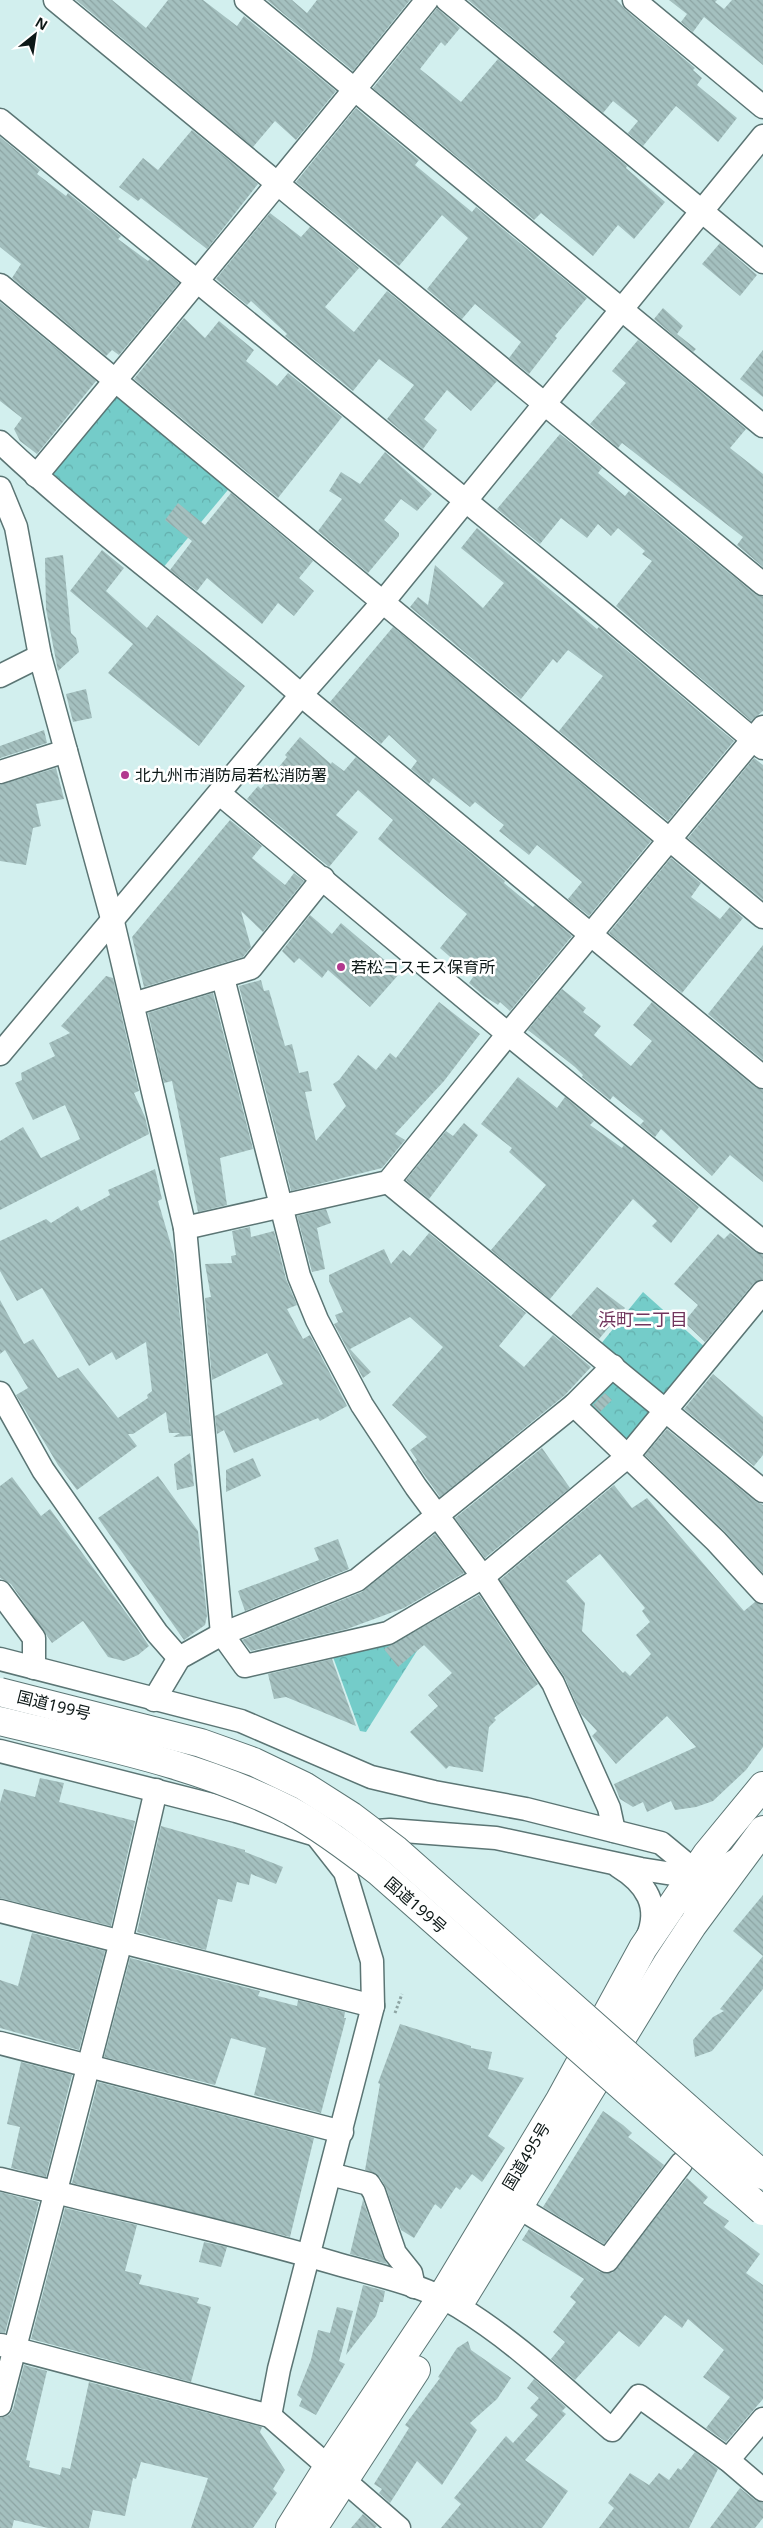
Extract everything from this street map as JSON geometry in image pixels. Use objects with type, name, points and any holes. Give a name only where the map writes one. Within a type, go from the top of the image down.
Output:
[{"type":"highway","name":"国道199号","points":[[0,1692],[202,1743],[262,1766],[304,1786],[351,1816],[396,1850],[763,2175]]},
{"type":"highway","name":"国道199号","points":[[0,1721],[194,1770],[244,1789],[292,1812],[336,1839],[379,1872],[763,2211]]},
{"type":"highway","name":"国道495号","points":[[510,2202],[560,2100],[643,1948],[722,1836],[763,1786]]},
{"type":"highway","name":"国道495号","points":[[290,2528],[336,2473],[450,2302],[510,2202],[692,1926],[763,1830]]},
{"type":"highway","name":"国道495号","points":[[313,2528],[336,2473]]},
{"type":"street","points":[[55,0],[763,584]]},
{"type":"street","points":[[246,0],[763,426]]},
{"type":"street","points":[[36,476],[196,280],[279,184],[427,0]]},
{"type":"street","points":[[447,0],[763,262]]},
{"type":"street","points":[[634,0],[763,107]]},
{"type":"street","points":[[0,120],[760,738],[670,841],[508,1034],[388,1182],[281,1208],[185,1228]]},
{"type":"street","points":[[0,1054],[113,922],[301,695],[383,602],[763,136]]},
{"type":"street","points":[[0,285],[763,917]]},
{"type":"street","points":[[0,442],[36,476],[257,656],[301,695],[591,936],[763,1076]]},
{"type":"street","points":[[0,488],[16,527],[40,656],[113,922],[133,1004],[146,1069],[185,1228],[222,1634],[246,1666],[388,1633],[483,1577],[627,1457],[763,1292]]},
{"type":"street","points":[[0,676],[40,656]]},
{"type":"street","points":[[0,772],[66,751]]},
{"type":"street","points":[[220,794],[508,1034],[763,1242]]},
{"type":"street","points":[[133,1004],[251,968],[323,878]]},
{"type":"street","points":[[222,978],[299,1276],[317,1320],[362,1405],[437,1516],[483,1577],[553,1683],[609,1808],[614,1831]]},
{"type":"street","points":[[388,1182],[763,1491]]},
{"type":"street","points":[[154,1700],[179,1658],[222,1634],[357,1580],[574,1405],[613,1366]]},
{"type":"street","points":[[0,1393],[43,1470],[157,1633],[179,1658]]},
{"type":"street","points":[[574,1405],[716,1541],[763,1592]]},
{"type":"street","points":[[0,1592],[34,1638],[34,1668]]},
{"type":"street","points":[[0,1659],[241,1721],[371,1777],[434,1792],[526,1809],[679,1848],[702,1847],[722,1836]]},
{"type":"street","points":[[0,1751],[236,1811],[316,1835],[390,1830],[487,1837],[541,1846],[613,1863],[692,1877],[710,1875],[727,1867],[744,1855]]},
{"type":"street","points":[[0,2405],[8,2347],[55,2192],[121,1941],[156,1790]]},
{"type":"street","points":[[270,2416],[279,2369],[342,2132],[373,2006],[372,1961],[345,1872],[316,1835]]},
{"type":"street","points":[[661,1843],[684,1862],[692,1877],[696,1891],[697,1906],[692,1926]]},
{"type":"street","points":[[613,1863],[635,1878],[650,1896],[653,1919],[643,1948]]},
{"type":"street","points":[[0,1911],[373,2006]]},
{"type":"street","points":[[0,2043],[342,2132]]},
{"type":"street","points":[[510,2202],[607,2261],[681,2164]]},
{"type":"street","points":[[330,2174],[368,2184],[374,2192],[395,2253],[411,2273],[414,2287]]},
{"type":"street","points":[[0,2179],[309,2256],[414,2287],[450,2302],[513,2344],[612,2430],[639,2396],[728,2460],[763,2490]]},
{"type":"street","points":[[8,2347],[270,2416],[399,2528]]},
{"type":"street","points":[[728,2460],[763,2419]]},
{"type":"path","points":[[395,2014],[402,1994]]},
{"type":"green space","points":[[117,390],[232,485],[162,569],[49,475]]},
{"type":"green space","points":[[643,1292],[707,1349],[666,1399],[600,1345]]},
{"type":"green space","points":[[614,1379],[655,1412],[626,1446],[585,1405]]},
{"type":"green space","points":[[407,1631],[420,1646],[366,1732],[360,1731],[333,1657]]},
{"type":"building","points":[[76,0],[112,0],[146,28],[168,0],[203,0],[237,26],[244,16],[336,91],[296,140],[275,121],[253,147]]},
{"type":"building","points":[[267,0],[292,0],[307,13],[317,0],[410,0],[353,71]]},
{"type":"building","points":[[468,0],[617,0],[626,10],[695,68],[693,70],[702,78],[697,85],[737,118],[718,142],[676,106],[643,146],[628,133],[638,121],[613,101],[603,113]]},
{"type":"building","points":[[669,0],[717,0],[715,2],[724,9],[732,0],[763,0],[763,65],[704,17],[693,32],[681,22],[687,14]]},
{"type":"building","points":[[437,8],[460,28],[445,46],[441,42],[420,69],[461,102],[498,59],[627,166],[626,168],[665,202],[634,239],[618,225],[593,256],[541,213],[534,220],[373,88]]},
{"type":"building","points":[[356,108],[419,160],[415,165],[472,212],[476,207],[587,298],[555,336],[557,338],[529,374],[509,358],[521,342],[475,304],[462,319],[427,289],[468,238],[442,215],[399,266],[296,182]]},
{"type":"building","points":[[192,130],[258,184],[207,249],[141,198],[138,201],[119,187],[143,158],[158,170]]},
{"type":"building","points":[[0,137],[40,170],[37,174],[66,196],[68,193],[121,236],[118,239],[148,261],[150,259],[179,283],[119,355],[112,350],[106,356],[12,278],[21,264],[0,247]]},
{"type":"building","points":[[270,213],[301,237],[310,227],[359,268],[325,307],[354,332],[387,291],[497,381],[471,411],[447,390],[424,419],[437,430],[423,449],[387,419],[414,385],[379,359],[353,391],[285,336],[287,334],[251,301],[247,305],[216,279]]},
{"type":"building","points":[[720,243],[757,275],[740,296],[702,264]]},
{"type":"building","points":[[0,302],[96,381],[37,454],[20,441],[14,429],[22,418],[0,401]]},
{"type":"building","points":[[663,308],[683,326],[677,334],[696,349],[693,352],[654,319]]},
{"type":"building","points":[[184,318],[205,338],[219,321],[254,350],[246,361],[277,386],[288,373],[342,417],[278,498],[134,379]]},
{"type":"building","points":[[638,340],[746,429],[730,448],[763,474],[763,567],[737,545],[743,537],[622,443],[618,448],[590,424],[626,383],[612,371]]},
{"type":"building","points":[[763,350],[763,397],[740,379]]},
{"type":"building","points":[[560,434],[602,468],[598,473],[625,496],[629,491],[755,594],[763,597],[763,711],[751,721],[616,606],[652,561],[642,554],[645,551],[618,528],[611,536],[598,524],[587,538],[561,518],[540,544],[497,509]]},
{"type":"building","points":[[385,452],[432,494],[417,511],[401,499],[384,520],[399,533],[399,536],[368,573],[318,531],[342,499],[329,491],[341,472],[360,484]]},
{"type":"building","points":[[231,493],[313,561],[299,578],[314,591],[294,616],[278,603],[262,624],[207,578],[197,591],[170,570],[192,541],[165,520],[178,503],[205,525]]},
{"type":"building","points":[[477,528],[597,629],[599,627],[734,741],[668,821],[559,731],[603,676],[568,650],[557,663],[553,659],[521,699],[410,607],[418,597],[428,605],[435,565],[483,608],[504,583],[461,548]]},
{"type":"building","points":[[102,550],[124,568],[106,591],[147,628],[157,615],[245,686],[199,746],[108,673],[133,644],[70,591]]},
{"type":"building","points":[[63,555],[71,633],[76,638],[79,652],[58,671],[46,609],[45,558]]},
{"type":"building","points":[[393,627],[651,841],[589,916],[568,899],[582,882],[537,845],[529,855],[499,831],[504,825],[475,802],[470,807],[433,778],[429,784],[411,769],[417,761],[389,735],[381,744],[330,702]]},
{"type":"building","points":[[86,689],[92,718],[73,722],[66,694]]},
{"type":"building","points":[[44,730],[47,743],[0,758],[0,746]]},
{"type":"building","points":[[300,737],[331,764],[332,762],[344,771],[356,757],[505,881],[504,883],[533,907],[535,905],[572,936],[510,1011],[500,1002],[498,1005],[484,996],[469,983],[473,977],[440,948],[467,914],[378,839],[393,820],[358,790],[336,815],[358,832],[329,867],[247,799],[258,786],[261,789],[287,757],[285,755]]},
{"type":"building","points":[[754,758],[763,765],[763,900],[688,838]]},
{"type":"building","points":[[56,768],[64,799],[36,804],[41,826],[33,828],[26,865],[0,861],[0,785]]},
{"type":"building","points":[[230,820],[262,846],[252,858],[285,885],[294,873],[304,881],[263,932],[241,911],[251,947],[243,957],[144,987],[132,937]]},
{"type":"building","points":[[671,858],[701,883],[691,897],[720,919],[730,907],[743,918],[682,993],[609,933]]},
{"type":"building","points":[[310,915],[332,934],[341,923],[400,973],[370,1007],[328,970],[322,978],[299,958],[294,963],[282,951]]},
{"type":"building","points":[[763,945],[763,1060],[708,1014]]},
{"type":"building","points":[[106,976],[113,978],[139,1091],[134,1093],[145,1117],[149,1134],[0,1210],[0,1141],[23,1127],[41,1158],[80,1139],[65,1105],[33,1120],[15,1083],[22,1080],[21,1073],[55,1056],[49,1043],[70,1033],[61,1026]]},
{"type":"building","points":[[261,980],[264,991],[269,990],[285,1046],[292,1044],[299,1073],[308,1071],[312,1091],[305,1092],[316,1141],[346,1106],[333,1084],[339,1080],[358,1055],[376,1070],[390,1053],[396,1058],[439,1002],[480,1034],[444,1081],[395,1134],[405,1140],[382,1168],[291,1191],[239,986]]},
{"type":"building","points":[[562,989],[586,1008],[583,1012],[601,1026],[594,1035],[631,1066],[652,1041],[633,1025],[652,1002],[755,1087],[763,1090],[763,1182],[730,1155],[712,1176],[661,1129],[655,1137],[640,1125],[644,1121],[613,1096],[610,1100],[582,1077],[583,1075],[575,1067],[528,1030]]},
{"type":"building","points":[[213,993],[253,1149],[220,1158],[227,1205],[198,1212],[172,1081],[164,1083],[148,1013]]},
{"type":"building","points":[[518,1077],[557,1108],[565,1097],[594,1121],[590,1125],[622,1148],[624,1145],[699,1207],[671,1243],[652,1226],[657,1221],[633,1199],[550,1299],[491,1250],[546,1185],[509,1152],[512,1148],[481,1124]]},
{"type":"building","points":[[464,1123],[478,1135],[429,1199],[406,1180],[446,1131],[453,1136]]},
{"type":"building","points":[[155,1169],[162,1199],[158,1201],[174,1255],[191,1436],[173,1437],[180,1433],[169,1433],[166,1412],[133,1434],[128,1434],[137,1446],[77,1490],[58,1465],[16,1395],[28,1388],[5,1350],[0,1354],[0,1300],[24,1344],[33,1339],[58,1378],[78,1368],[118,1418],[148,1398],[147,1395],[152,1391],[146,1342],[116,1360],[112,1352],[89,1366],[42,1288],[17,1301],[0,1271],[0,1241],[46,1219],[51,1223],[78,1206],[81,1211],[110,1195],[108,1190]]},
{"type":"building","points":[[326,1209],[331,1223],[317,1228],[325,1269],[312,1272],[297,1216]]},
{"type":"building","points":[[250,1227],[251,1237],[274,1231],[286,1279],[297,1305],[287,1309],[303,1339],[310,1335],[347,1406],[320,1421],[318,1418],[234,1453],[224,1430],[217,1434],[215,1416],[283,1384],[267,1353],[212,1380],[205,1298],[211,1297],[205,1264],[232,1263],[231,1256],[236,1255],[232,1231]]},
{"type":"building","points":[[429,1233],[526,1313],[499,1346],[524,1367],[553,1335],[591,1367],[565,1395],[440,1497],[415,1462],[417,1460],[410,1450],[427,1437],[392,1405],[443,1347],[410,1317],[350,1349],[371,1372],[363,1378],[334,1324],[338,1322],[335,1315],[343,1312],[329,1281],[329,1275],[384,1249],[391,1264],[403,1250],[410,1256]]},
{"type":"building","points":[[730,1233],[755,1252],[763,1255],[763,1279],[753,1284],[705,1342],[684,1322],[698,1305],[674,1284],[718,1234],[724,1239]]},
{"type":"building","points":[[597,1287],[625,1308],[599,1339],[571,1316]]},
{"type":"building","points":[[713,1374],[763,1417],[763,1455],[754,1466],[684,1409]]},
{"type":"building","points":[[605,1393],[612,1400],[600,1412],[593,1405]]},
{"type":"building","points":[[667,1429],[755,1501],[763,1505],[763,1573],[725,1532],[645,1455]]},
{"type":"building","points":[[542,1448],[570,1488],[485,1558],[455,1518]]},
{"type":"building","points":[[190,1453],[194,1486],[177,1490],[174,1464]]},
{"type":"building","points":[[253,1458],[261,1476],[226,1492],[226,1470]]},
{"type":"building","points":[[158,1476],[198,1531],[207,1616],[205,1625],[184,1640],[98,1518]]},
{"type":"building","points":[[12,1477],[41,1516],[50,1509],[135,1625],[149,1646],[138,1655],[124,1661],[108,1657],[83,1621],[52,1643],[11,1584],[0,1578],[0,1486]]},
{"type":"building","points":[[614,1485],[632,1508],[647,1498],[744,1611],[755,1602],[763,1605],[763,1747],[746,1770],[713,1801],[696,1807],[675,1810],[671,1801],[647,1812],[643,1802],[633,1807],[620,1799],[614,1784],[696,1747],[667,1716],[616,1764],[592,1736],[597,1731],[581,1714],[564,1676],[500,1580]],"holes":[[[600,1554],[645,1608],[642,1611],[650,1622],[636,1635],[651,1654],[630,1676],[625,1671],[623,1673],[582,1631],[585,1603],[566,1581]]]},
{"type":"building","points":[[435,1534],[464,1573],[404,1608],[347,1629],[251,1651],[242,1640],[362,1592]]},
{"type":"building","points":[[338,1539],[349,1569],[245,1611],[238,1591],[319,1560],[314,1548]]},
{"type":"building","points":[[479,1595],[538,1684],[494,1718],[496,1720],[489,1727],[483,1772],[449,1766],[446,1769],[410,1732],[438,1706],[428,1695],[452,1673],[424,1645],[398,1667],[384,1649]]},
{"type":"building","points":[[332,1659],[356,1726],[286,1697],[274,1699],[268,1674]]},
{"type":"building","points":[[40,1778],[64,1783],[59,1802],[135,1821],[111,1926],[0,1898],[0,1803],[4,1789],[35,1797]]},
{"type":"building","points":[[161,1826],[245,1850],[245,1852],[283,1867],[276,1884],[251,1874],[249,1885],[237,1882],[232,1902],[218,1899],[206,1950],[137,1932]]},
{"type":"building","points":[[763,1895],[763,1956],[733,1931]]},
{"type":"building","points":[[32,1933],[105,1951],[79,2050],[0,2028],[0,1980],[18,1986]]},
{"type":"building","points":[[763,1956],[763,1989],[712,2051],[695,2057],[693,2040],[713,2017],[724,2011],[720,2009]]},
{"type":"building","points":[[130,1958],[260,1991],[258,1996],[297,2006],[298,2000],[345,2012],[344,2018],[346,2018],[321,2113],[254,2095],[266,2048],[231,2038],[215,2085],[104,2057]]},
{"type":"building","points":[[400,2024],[471,2046],[471,2048],[492,2052],[488,2069],[524,2078],[488,2136],[505,2148],[482,2182],[472,2174],[460,2190],[456,2187],[441,2209],[435,2204],[414,2238],[401,2230],[386,2188],[380,2177],[365,2170],[380,2084],[378,2083]]},
{"type":"building","points":[[21,2062],[72,2075],[46,2177],[11,2168],[20,2127],[7,2124]]},
{"type":"building","points":[[98,2082],[314,2138],[290,2237],[72,2183]]},
{"type":"building","points":[[603,2111],[632,2133],[628,2137],[664,2165],[604,2244],[543,2207]]},
{"type":"building","points":[[687,2178],[708,2197],[703,2203],[729,2221],[724,2227],[760,2254],[746,2273],[763,2285],[763,2399],[726,2442],[706,2428],[730,2397],[703,2377],[724,2350],[688,2319],[682,2328],[665,2315],[639,2347],[619,2331],[575,2380],[551,2359],[565,2342],[553,2332],[576,2302],[570,2297],[584,2279],[522,2240],[529,2229],[600,2272],[612,2273]]},
{"type":"building","points":[[0,2192],[39,2202],[5,2333],[0,2332]]},
{"type":"building","points":[[363,2200],[383,2257],[387,2264],[350,2254]]},
{"type":"building","points":[[65,2208],[137,2225],[125,2271],[142,2275],[139,2284],[199,2298],[197,2303],[211,2307],[191,2382],[31,2339]]},
{"type":"building","points":[[204,2242],[227,2247],[221,2267],[199,2262]]},
{"type":"building","points":[[363,2285],[385,2291],[383,2302],[380,2302],[376,2316],[346,2355]]},
{"type":"building","points":[[337,2307],[353,2311],[339,2361],[345,2364],[316,2415],[299,2406],[302,2399],[297,2395],[311,2360],[318,2330],[330,2333]]},
{"type":"building","points":[[468,2341],[471,2350],[511,2378],[497,2399],[470,2423],[477,2430],[442,2485],[417,2461],[390,2503],[379,2493],[382,2489],[374,2484],[409,2428],[405,2425],[440,2378],[438,2377],[457,2348]]},
{"type":"building","points":[[24,2365],[47,2371],[26,2460],[30,2461],[29,2467],[60,2475],[62,2467],[70,2469],[89,2382],[262,2427],[260,2432],[285,2470],[273,2489],[277,2493],[253,2528],[191,2528],[208,2478],[141,2462],[136,2479],[133,2478],[125,2516],[93,2510],[89,2528],[48,2528],[14,2520],[12,2528],[0,2528],[0,2418],[9,2415],[13,2409]]},
{"type":"building","points":[[534,2379],[566,2407],[562,2411],[566,2414],[525,2460],[568,2491],[542,2528],[441,2528],[461,2504],[454,2498],[506,2436],[513,2443],[538,2415],[530,2408],[539,2398],[527,2388]]},
{"type":"building","points":[[695,2452],[718,2469],[689,2528],[599,2528],[614,2508],[608,2503],[630,2473],[649,2485],[659,2473],[669,2480],[678,2468],[681,2470]]},
{"type":"building","points":[[740,2488],[755,2500],[763,2503],[763,2518],[755,2528],[710,2528]]},
{"type":"building","points":[[363,2514],[377,2526],[375,2528],[351,2528]]},
{"type":"place","name":"北九州市消防局若松消防署","points":[[125,775]]},
{"type":"place","name":"若松コスモス保育所","points":[[341,967]]},
{"type":"district","name":"浜町二丁目","points":[[643,1319]]}]
